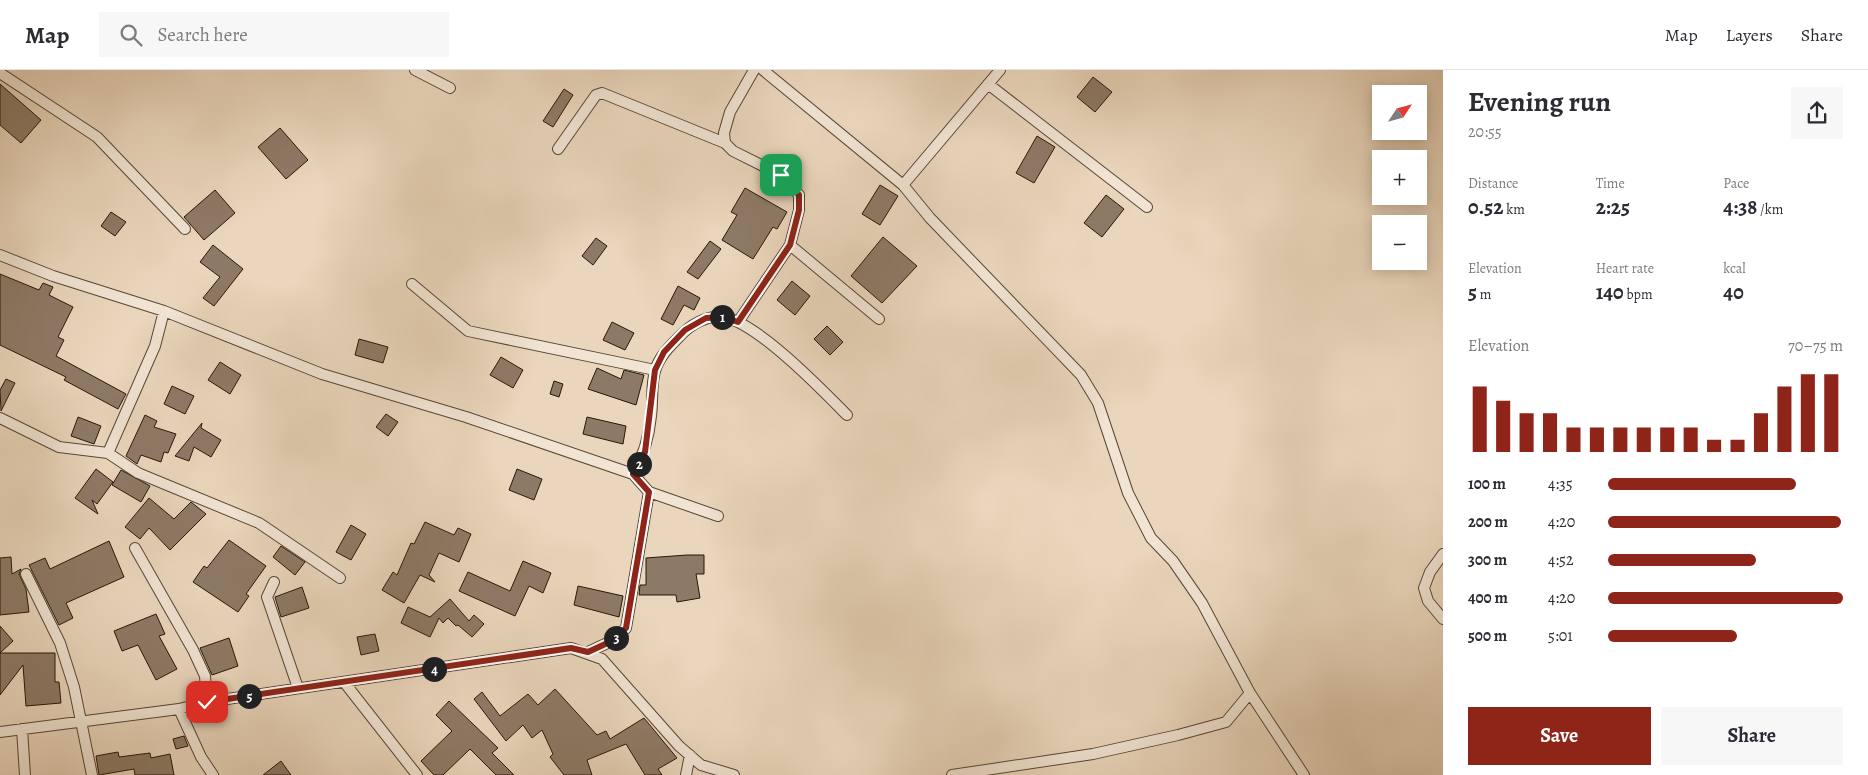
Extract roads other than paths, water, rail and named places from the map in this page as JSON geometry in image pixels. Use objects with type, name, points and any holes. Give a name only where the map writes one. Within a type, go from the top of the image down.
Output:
[{"type":"street","points":[[415,70],[450,88]]},
{"type":"street","points":[[725,143],[724,134],[730,112],[754,70]]},
{"type":"street","points":[[763,70],[903,185],[930,218],[1081,375],[1098,403],[1128,492],[1151,538],[1173,561],[1202,603],[1250,693],[1304,775]]},
{"type":"street","points":[[903,185],[1000,70]]},
{"type":"street","points":[[0,72],[97,137],[185,229]]},
{"type":"street","points":[[988,84],[1146,207]]},
{"type":"street","points":[[558,149],[596,95],[602,92],[725,143],[733,151],[781,175],[799,195],[799,210],[790,245],[738,322]]},
{"type":"street","points":[[790,245],[878,319]]},
{"type":"street","points":[[0,255],[53,276],[164,311],[322,374],[466,417],[633,474],[649,492],[718,516]]},
{"type":"street","points":[[412,284],[468,331],[655,370]]},
{"type":"street","points":[[108,453],[154,346],[164,311]]},
{"type":"street","points":[[633,474],[645,452],[655,370],[664,352],[685,330],[706,318],[722,317],[738,322],[798,365],[847,416]]},
{"type":"street","points":[[0,418],[59,447],[108,453],[138,473],[259,523],[340,578]]},
{"type":"street","points":[[588,652],[614,640],[626,628],[649,492]]},
{"type":"street","points":[[135,548],[193,650],[205,676],[207,702]]},
{"type":"street","points":[[1443,554],[1430,572],[1424,588],[1428,601],[1443,619]]},
{"type":"street","points":[[26,574],[60,643],[81,722],[92,775]]},
{"type":"street","points":[[274,582],[267,597],[298,688]]},
{"type":"street","points":[[0,732],[179,709],[207,702],[571,648],[588,652],[602,659],[690,755],[701,764],[734,775]]},
{"type":"street","points":[[344,682],[418,775]]},
{"type":"street","points":[[952,775],[1093,754],[1178,736],[1226,722],[1250,693]]},
{"type":"street","points":[[179,709],[201,758],[213,775]]},
{"type":"street","points":[[22,729],[25,775]]},
{"type":"street","points":[[686,775],[690,755]]}]
